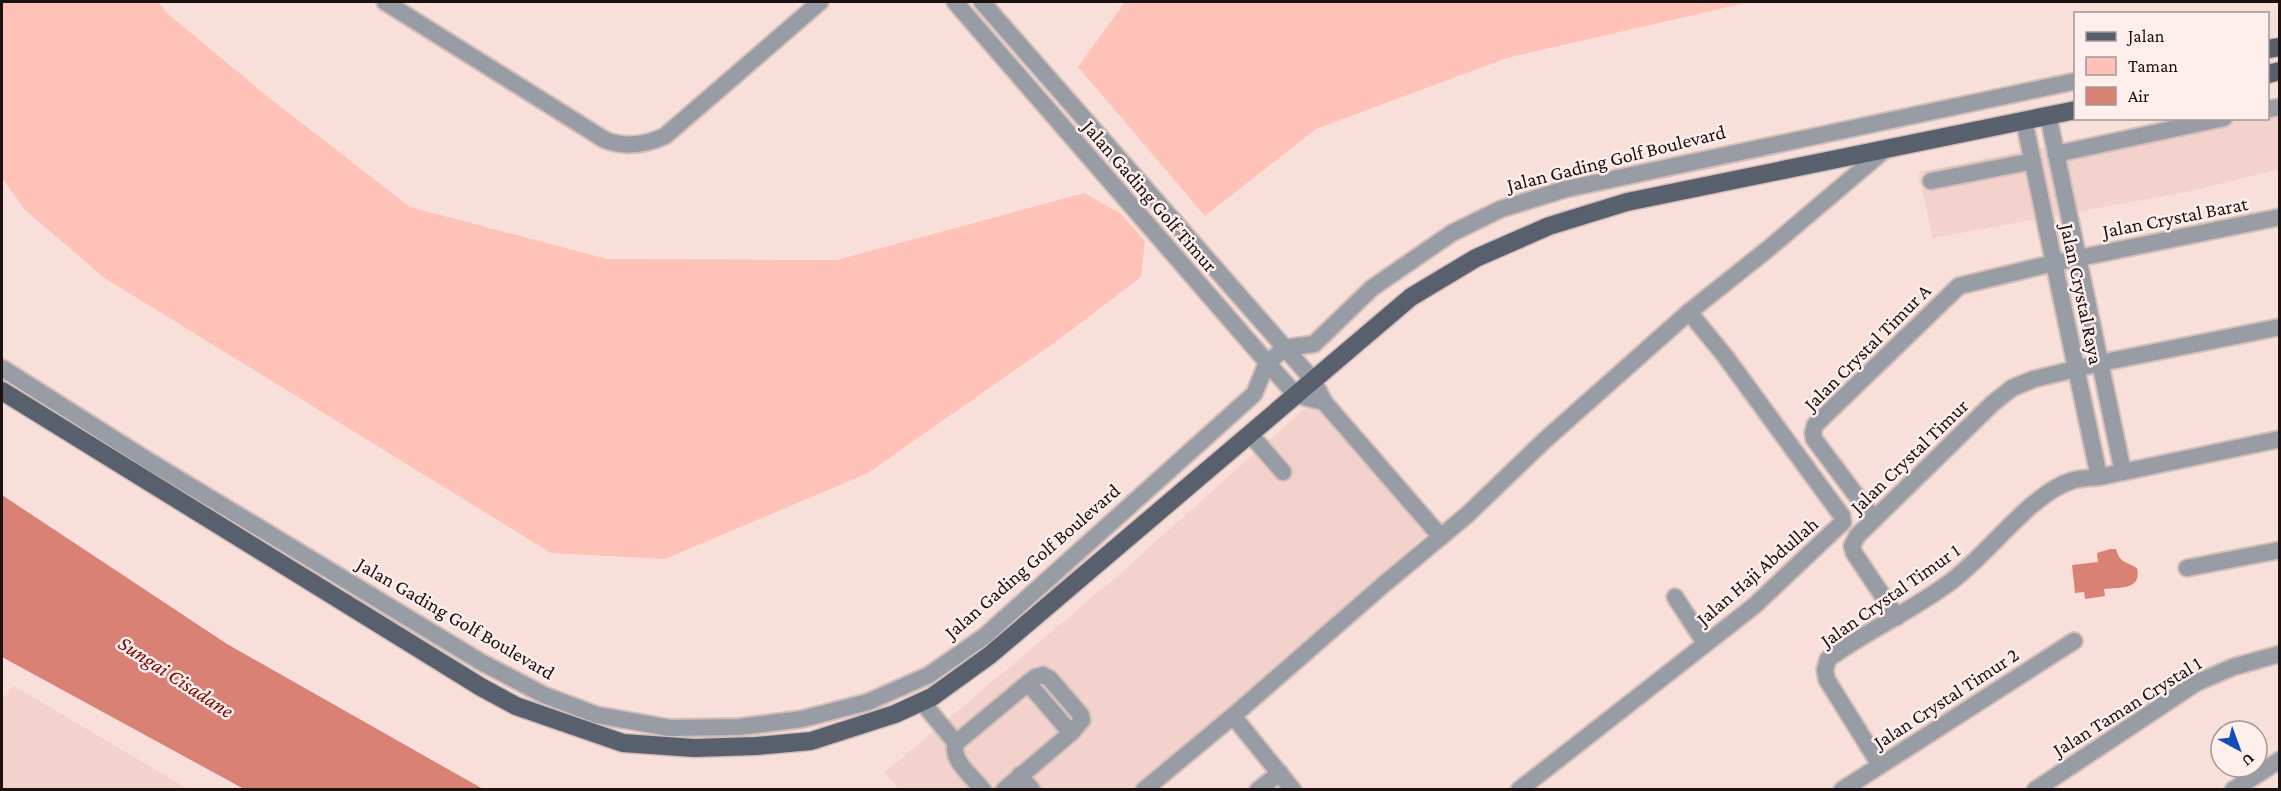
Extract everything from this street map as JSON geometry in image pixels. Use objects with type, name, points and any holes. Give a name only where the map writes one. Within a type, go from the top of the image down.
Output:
[{"type":"main road","points":[[2,391],[516,706],[623,743],[694,748],[811,741],[872,722],[922,702],[990,655],[1411,297],[1476,258],[1549,226],[1628,202],[2074,110]]},
{"type":"street","points":[[385,2],[605,140],[619,145],[649,143],[665,136],[820,2]]},
{"type":"street","name":"Jalan Gading Golf Timur","points":[[955,2],[1296,395]]},
{"type":"street","name":"Jalan Gading Golf Timur","points":[[982,2],[1313,380],[1324,402],[1441,537]]},
{"type":"street","name":"Jalan Gading Golf Boulevard","points":[[2,368],[157,466],[481,662],[544,695],[597,715],[670,728],[739,727],[802,719],[868,702],[929,675],[985,636],[1254,394],[1267,363],[1285,348],[1314,344],[1372,288],[1452,232],[1501,209],[1618,176],[2074,81]]},
{"type":"street","name":"Jalan Crystal Raya","points":[[2048,115],[2123,472]]},
{"type":"street","name":"Jalan Crystal Raya","points":[[2024,120],[2099,477]]},
{"type":"street","points":[[2056,154],[2215,120]]},
{"type":"street","points":[[1144,789],[1233,716],[1467,515],[1545,440],[1689,312],[1768,249],[1887,148]]},
{"type":"street","points":[[1931,181],[2033,161]]},
{"type":"street","name":"Jalan Crystal Barat","points":[[2054,263],[2280,217]]},
{"type":"street","name":"Jalan Crystal Timur A","points":[[1874,519],[1814,439],[1815,425],[1959,286],[2054,263]]},
{"type":"street","name":"Jalan Haji Abdullah","points":[[1519,789],[1754,606],[1839,528],[1843,519],[1725,356],[1689,312]]},
{"type":"street","name":"Jalan Crystal Timur","points":[[1897,617],[1854,553],[1852,546],[1857,536],[1992,404],[2012,388],[2034,379],[2100,363],[2280,327]]},
{"type":"street","points":[[1296,395],[1324,402]]},
{"type":"street","points":[[1246,438],[1279,476]]},
{"type":"street","name":"Jalan Crystal Timur 1","points":[[1880,765],[1827,680],[1825,670],[1828,659],[1949,583],[2037,500],[2072,480],[2099,477],[2280,439]]},
{"type":"street","points":[[2187,568],[2280,550]]},
{"type":"street","points":[[1675,597],[1705,643]]},
{"type":"street","name":"Jalan Crystal Timur 2","points":[[1842,789],[2074,641]]},
{"type":"street","name":"Jalan Taman Crystal 1","points":[[2035,789],[2196,683],[2234,667],[2280,654]]},
{"type":"street","points":[[982,789],[956,757],[954,749],[956,743],[1028,683],[1043,675],[1050,679],[1081,715],[1082,720],[1071,733],[1004,789]]},
{"type":"street","points":[[922,702],[956,743]]},
{"type":"street","points":[[1233,716],[1293,789]]},
{"type":"street","points":[[2233,789],[2280,760]]},
{"type":"street","points":[[1258,789],[1280,773]]},
{"type":"street","points":[[1020,775],[1032,789]]},
{"type":"shaded area","points":[[2279,99],[2279,169],[2191,191],[1933,238],[1918,172],[2179,120],[2269,120],[2269,102]]},
{"type":"shaded area","points":[[1320,407],[1426,534],[1231,710],[1136,789],[899,789],[884,773],[1115,578],[1304,409]]},
{"type":"shaded area","points":[[14,686],[188,789],[2,789],[2,698]]},
{"type":"green space","points":[[2,2],[158,2],[167,13],[267,96],[410,207],[607,259],[837,260],[1084,193],[1120,213],[1145,241],[1141,277],[1061,338],[868,473],[665,559],[551,553],[103,277],[25,210],[2,178]]},
{"type":"green space","points":[[1125,2],[1750,2],[1507,58],[1316,129],[1205,216],[1078,67]]},
{"type":"water","name":"Sungai Cisadane","points":[[2,495],[227,644],[483,789],[244,789],[2,657]]},
{"type":"water","points":[[2116,549],[2121,559],[2137,568],[2138,575],[2133,584],[2104,589],[2105,596],[2085,599],[2084,592],[2075,593],[2072,565],[2098,562],[2097,553]]}]
